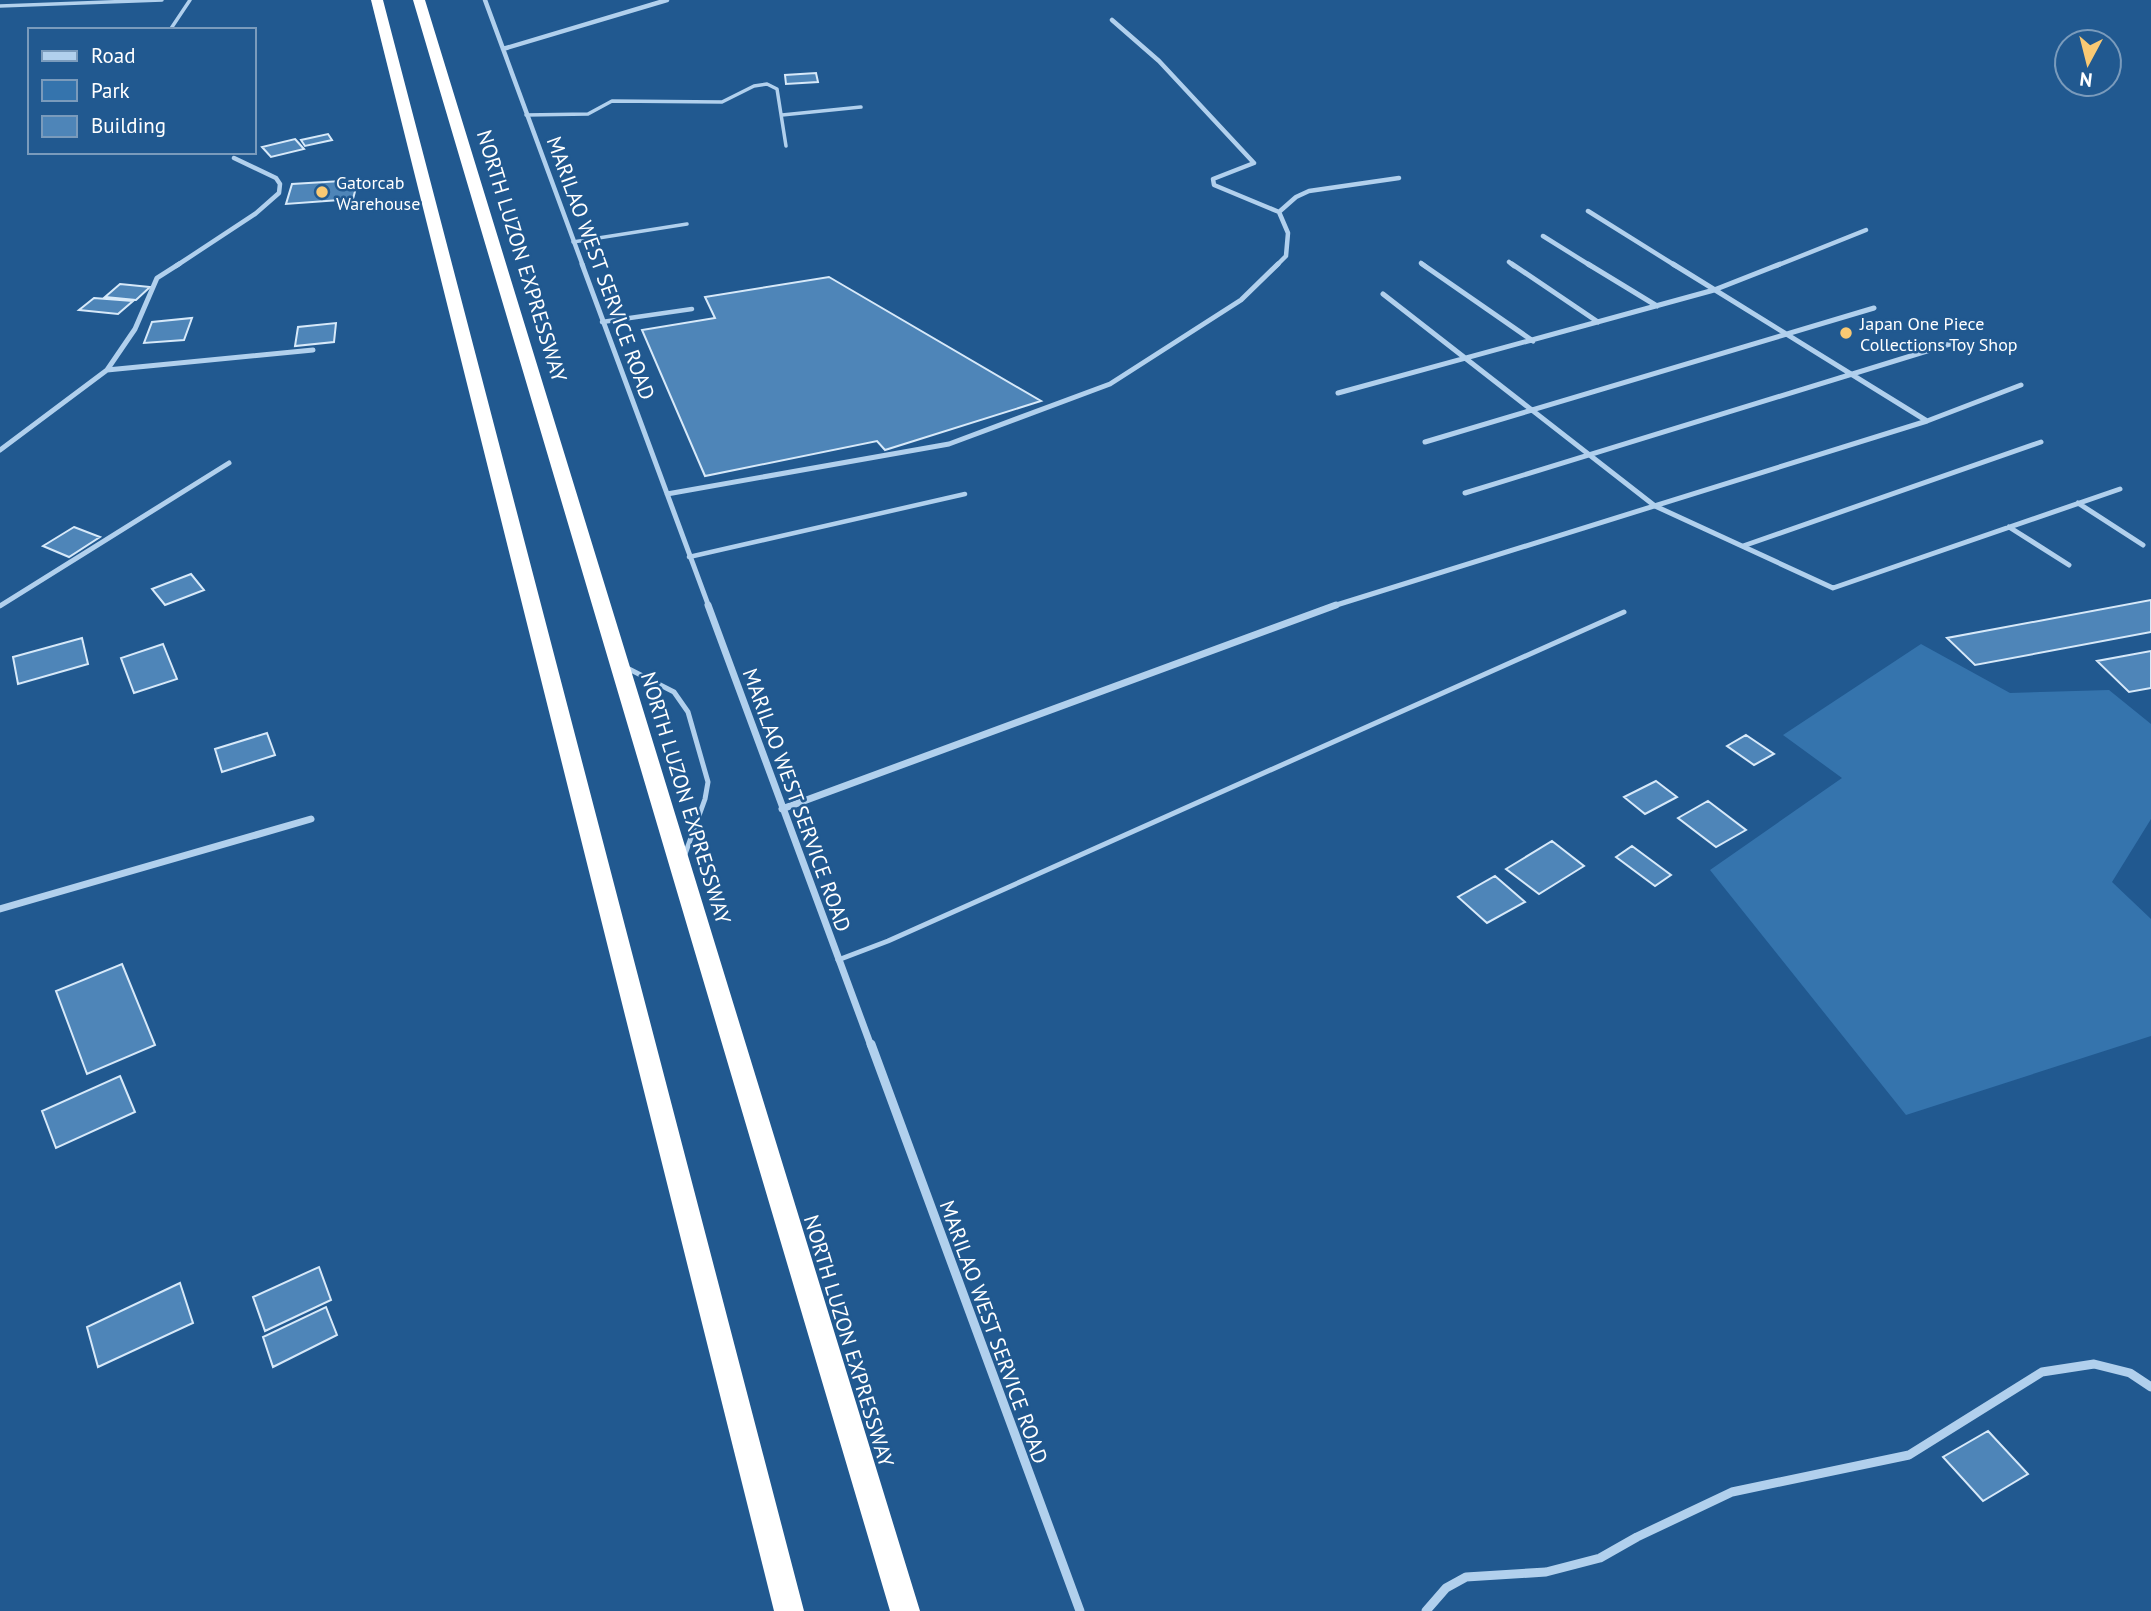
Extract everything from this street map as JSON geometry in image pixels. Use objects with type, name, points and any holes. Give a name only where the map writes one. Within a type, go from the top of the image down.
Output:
[{"type":"highway","points":[[377,0],[789,1611]]},
{"type":"highway","name":"NORTH LUZON EXPRESSWAY","points":[[419,0],[905,1611]]},
{"type":"street","name":"MARILAO WEST SERVICE ROAD","points":[[485,0],[1080,1611]]},
{"type":"street","points":[[503,49],[667,0]]},
{"type":"street","points":[[667,495],[949,444],[1110,384],[1241,300],[1286,256],[1288,233],[1279,212],[1214,185],[1213,179],[1254,163],[1159,61],[1112,20]]},
{"type":"street","points":[[0,450],[107,370],[135,329],[157,278],[255,214],[279,192],[280,184],[276,178],[234,158]]},
{"type":"street","points":[[1279,212],[1296,197],[1309,191],[1399,178]]},
{"type":"street","points":[[1588,211],[1927,422]]},
{"type":"street","points":[[1338,393],[1714,290],[1866,230]]},
{"type":"street","points":[[1543,236],[1657,306]]},
{"type":"street","points":[[1509,262],[1598,322]]},
{"type":"street","points":[[1421,263],[1533,341]]},
{"type":"street","points":[[1383,294],[1655,506],[1833,588],[2119,489]]},
{"type":"street","points":[[1425,442],[1874,308]]},
{"type":"street","points":[[1465,493],[1953,343]]},
{"type":"street","points":[[107,370],[313,350]]},
{"type":"street","points":[[782,809],[1300,616],[1927,422],[2021,385]]},
{"type":"street","points":[[1743,546],[2041,442]]},
{"type":"street","points":[[0,606],[229,463]]},
{"type":"street","points":[[2078,503],[2143,545]]},
{"type":"street","points":[[2009,527],[2069,565]]},
{"type":"street","points":[[0,909],[312,819]]},
{"type":"street","points":[[1426,1611],[1446,1588],[1466,1577],[1546,1572],[1600,1558],[1637,1537],[1732,1492],[1909,1455],[2042,1372],[2094,1364],[2130,1373],[2151,1387]]},
{"type":"lane","points":[[0,6],[162,0]]},
{"type":"lane","points":[[171,28],[190,0]]},
{"type":"lane","points":[[526,115],[589,114],[611,101],[722,102],[754,86],[767,84],[777,89],[786,146]]},
{"type":"lane","points":[[782,115],[861,107]]},
{"type":"lane","points":[[573,242],[687,224]]},
{"type":"lane","points":[[602,322],[692,309]]},
{"type":"lane","points":[[689,557],[965,494]]},
{"type":"lane","points":[[838,960],[914,929],[1624,612]]},
{"type":"lane","points":[[620,665],[674,692],[688,712],[708,782],[705,799],[680,866]]},
{"type":"green space","points":[[1921,644],[2010,693],[2109,690],[2151,724],[2151,819],[2112,882],[2151,919],[2151,1036],[1906,1115],[1710,870],[1842,778],[1783,735]]},
{"type":"building","points":[[816,73],[818,82],[786,84],[785,75]]},
{"type":"building","points":[[328,134],[332,140],[305,146],[301,140]]},
{"type":"building","points":[[295,139],[304,149],[271,157],[262,147]]},
{"type":"building","name":"Gatorcab Warehouse","points":[[358,180],[353,199],[286,204],[292,184]]},
{"type":"building","points":[[829,277],[1041,401],[885,450],[877,441],[705,476],[642,330],[715,318],[705,297]]},
{"type":"building","points":[[120,284],[150,287],[136,300],[105,297]]},
{"type":"building","points":[[94,298],[133,301],[118,314],[79,310]]},
{"type":"building","points":[[192,318],[184,340],[144,343],[152,322]]},
{"type":"building","points":[[336,323],[334,342],[295,346],[298,327]]},
{"type":"building","points":[[74,527],[100,537],[69,557],[43,546]]},
{"type":"building","points":[[191,574],[204,590],[165,605],[152,589]]},
{"type":"building","points":[[2151,600],[2151,632],[1975,665],[1947,638]]},
{"type":"building","points":[[82,638],[88,664],[18,684],[13,657]]},
{"type":"building","points":[[163,644],[177,679],[134,693],[121,658]]},
{"type":"building","points":[[2151,651],[2151,688],[2129,692],[2097,661]]},
{"type":"building","points":[[267,733],[275,755],[222,772],[215,749]]},
{"type":"building","points":[[1746,735],[1774,754],[1754,765],[1727,746]]},
{"type":"building","points":[[1656,781],[1677,797],[1645,814],[1624,797]]},
{"type":"building","points":[[1708,801],[1746,830],[1716,847],[1678,818]]},
{"type":"building","points":[[1552,841],[1584,866],[1539,894],[1506,869]]},
{"type":"building","points":[[1632,846],[1671,875],[1655,886],[1616,857]]},
{"type":"building","points":[[1495,876],[1525,902],[1487,923],[1458,897]]},
{"type":"building","points":[[122,964],[155,1045],[87,1074],[56,991]]},
{"type":"building","points":[[120,1076],[135,1112],[56,1148],[42,1111]]},
{"type":"building","points":[[319,1267],[331,1300],[265,1331],[253,1297]]},
{"type":"building","points":[[180,1283],[193,1323],[98,1367],[87,1327]]},
{"type":"building","points":[[326,1307],[337,1335],[273,1367],[263,1337]]},
{"type":"building","points":[[1988,1431],[2028,1474],[1983,1501],[1943,1457]]},
{"type":"place","name":"Gatorcab Warehouse","points":[[322,192]]},
{"type":"place","name":"Japan One Piece Collections Toy Shop","points":[[1846,333]]}]
